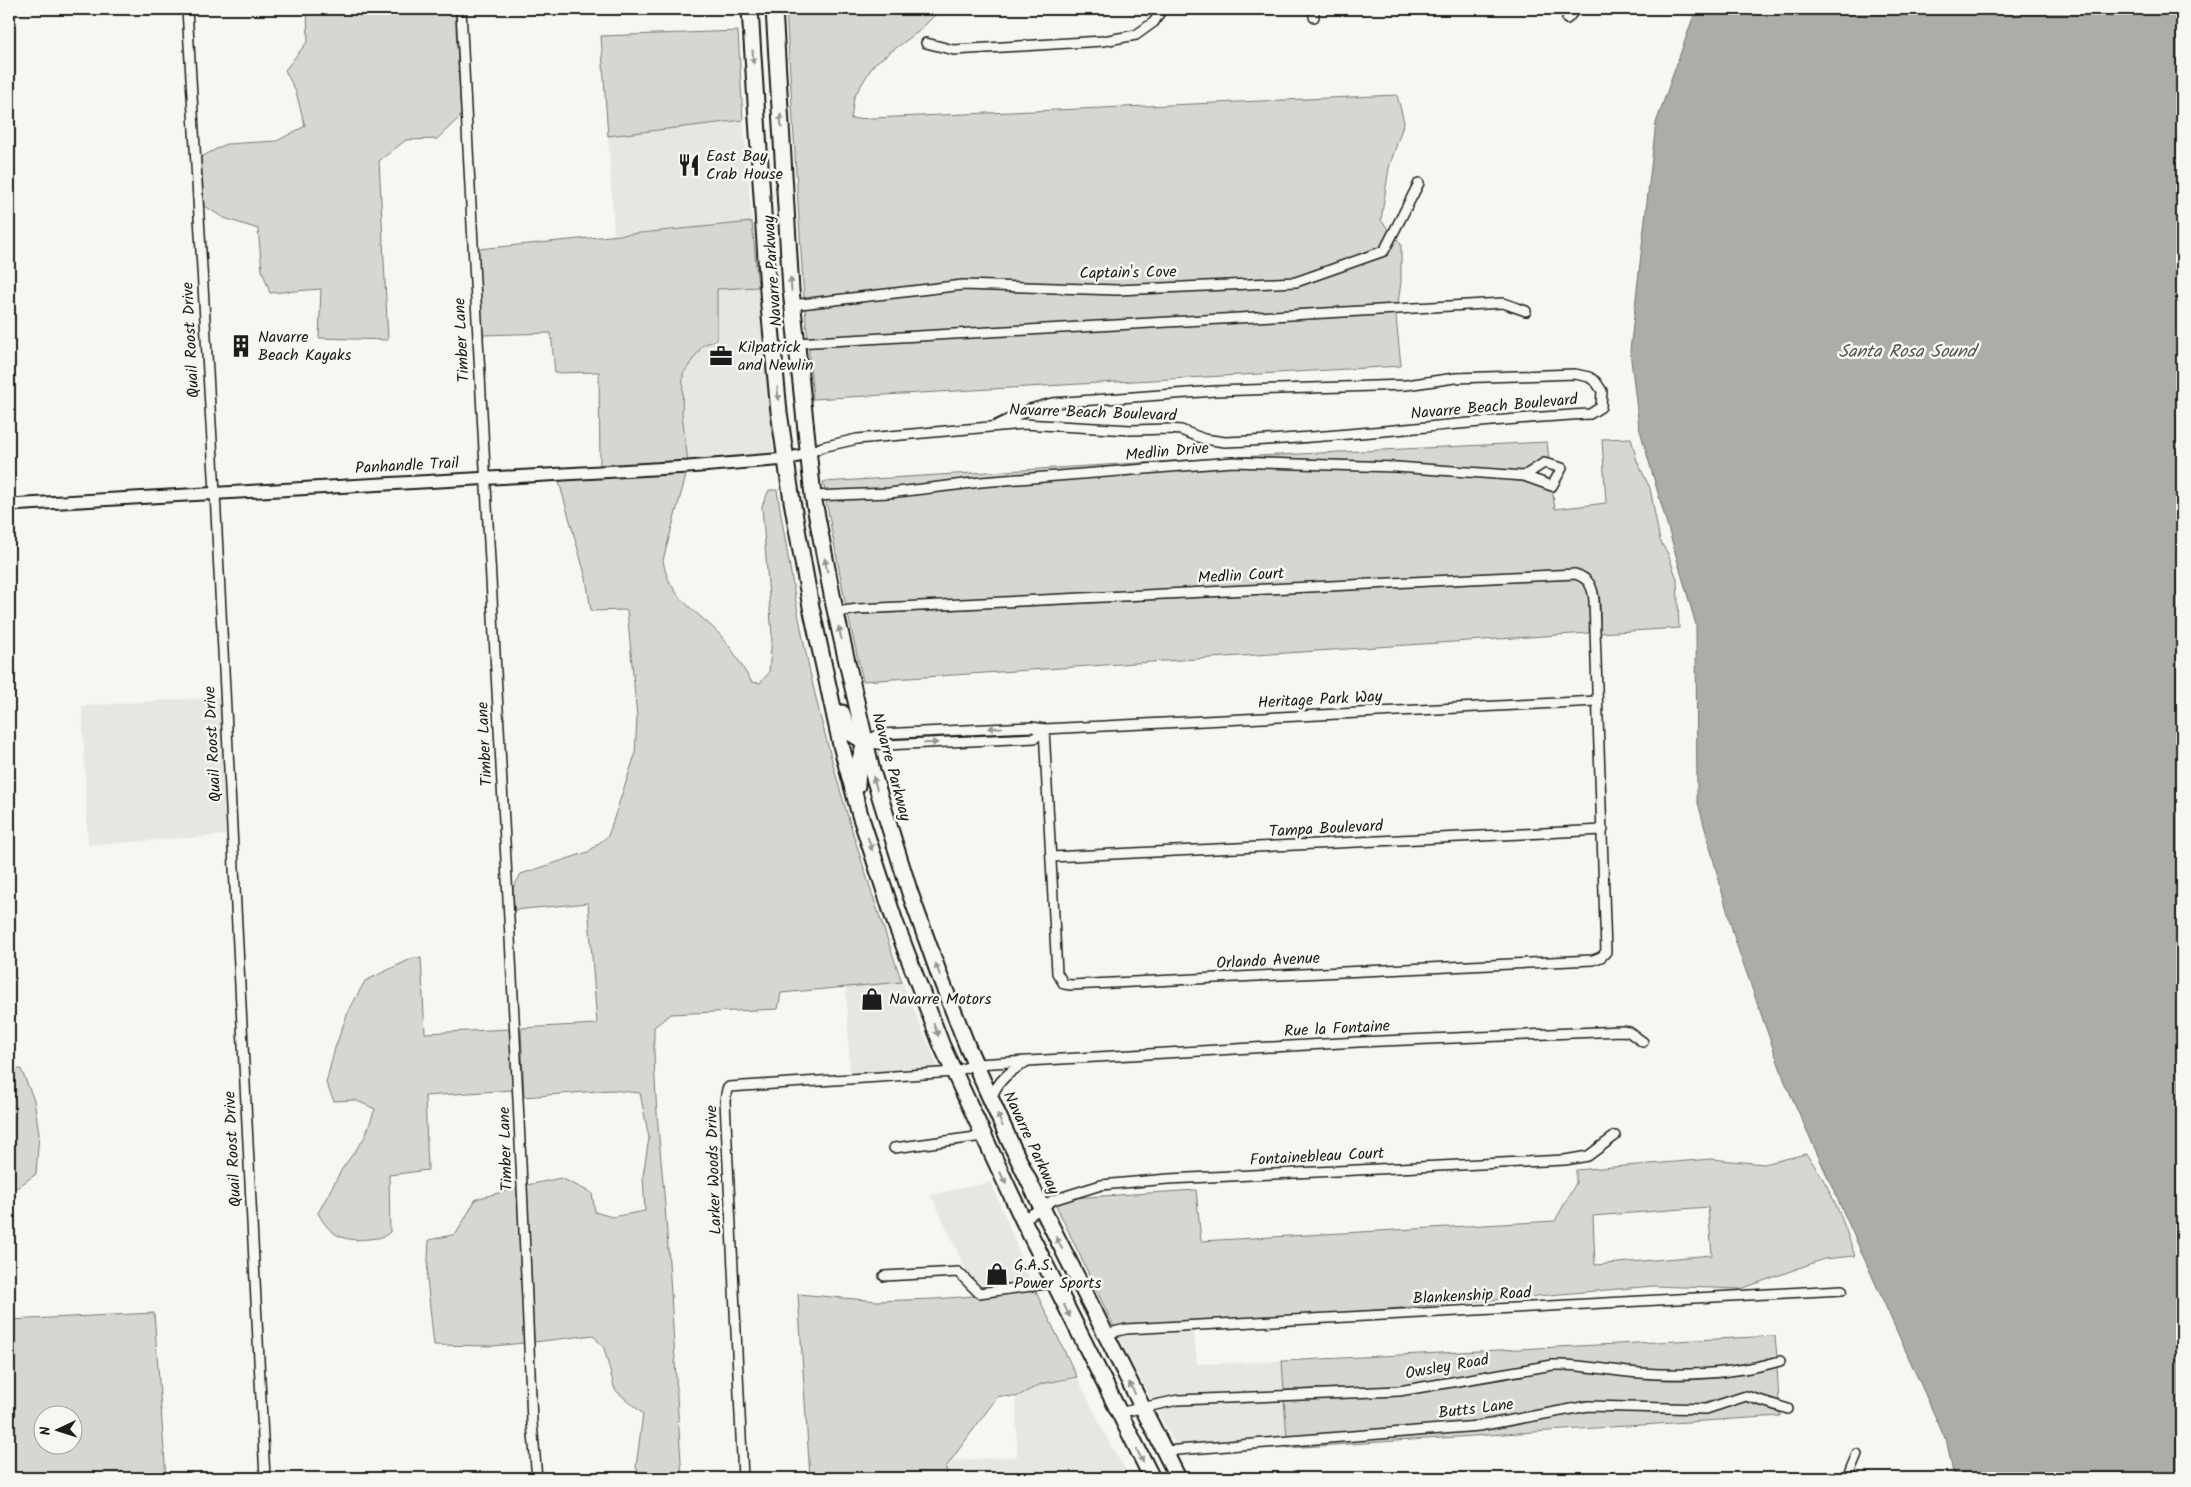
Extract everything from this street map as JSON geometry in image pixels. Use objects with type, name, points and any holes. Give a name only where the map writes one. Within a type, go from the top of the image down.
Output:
[{"type":"highway","name":"Navarre Parkway","points":[[750,9],[769,306],[786,459],[799,540],[833,714],[860,815],[895,922],[954,1072],[1022,1220],[1152,1478]]},
{"type":"highway","name":"Navarre Parkway","points":[[774,9],[792,305],[807,454],[813,496],[836,612],[865,742],[910,893],[940,977],[976,1064],[1042,1208],[1178,1478]]},
{"type":"highway","points":[[799,540],[812,578],[845,726],[848,732],[865,742],[860,753],[857,780],[860,815]]},
{"type":"street","name":"Quail Roost Drive","points":[[187,9],[215,493],[265,1478]]},
{"type":"street","name":"Timber Lane","points":[[461,9],[484,477],[516,1024],[532,1423],[537,1478]]},
{"type":"street","points":[[926,43],[954,50],[1103,42],[1136,34],[1154,22],[1162,9]]},
{"type":"street","points":[[1567,20],[1576,9]]},
{"type":"street","name":"Captain's Cove","points":[[792,305],[962,286],[1117,290],[1296,282],[1384,251],[1419,183]]},
{"type":"street","points":[[796,344],[1503,303],[1526,311]]},
{"type":"street","name":"Navarre Beach Boulevard","points":[[1575,374],[1590,378],[1596,382],[1602,392],[1601,408],[1590,414],[1514,418],[1368,434],[1242,441],[1212,441],[1170,428],[1131,430],[1048,424],[998,425],[1030,409],[1052,404],[1215,391],[1406,385],[1455,378],[1575,374]]},
{"type":"street","points":[[807,454],[822,446],[857,439],[998,425]]},
{"type":"street","name":"Panhandle Trail","points":[[9,505],[688,467],[786,459],[807,454]]},
{"type":"street","name":"Medlin Drive","points":[[813,496],[889,493],[980,482],[1233,462],[1396,467],[1524,476]]},
{"type":"street","name":"Medlin Court","points":[[836,612],[858,609],[1575,574],[1588,580],[1594,592],[1597,701]]},
{"type":"street","points":[[1597,701],[1603,830]]},
{"type":"street","name":"Heritage Park Way","points":[[865,742],[880,734],[1032,727],[1044,729],[1597,701]]},
{"type":"street","name":"Orlando Avenue","points":[[1044,729],[1057,973],[1064,984],[1593,960],[1601,957],[1606,952],[1607,946],[1603,830]]},
{"type":"street","name":"Tampa Boulevard","points":[[1051,857],[1603,830]]},
{"type":"street","name":"Rue la Fontaine","points":[[954,1072],[976,1064],[1358,1042],[1622,1031],[1628,1032],[1643,1042]]},
{"type":"street","name":"Rue la Fontaine","points":[[991,1099],[999,1081],[1029,1061]]},
{"type":"street","name":"Larker Woods Drive","points":[[744,1478],[725,1101],[727,1089],[733,1086],[954,1072]]},
{"type":"street","points":[[894,1148],[983,1136]]},
{"type":"street","name":"Fontainebleau Court","points":[[1022,1220],[1052,1200],[1101,1185],[1168,1179],[1577,1158],[1596,1151],[1615,1136]]},
{"type":"street","points":[[884,1276],[958,1272],[979,1294],[1054,1283]]},
{"type":"street","name":"Blankenship Road","points":[[1105,1334],[1126,1329],[1842,1290]]},
{"type":"street","name":"Owsley Road","points":[[1118,1412],[1178,1400],[1399,1391],[1553,1365],[1577,1365],[1639,1373],[1675,1374],[1753,1369],[1780,1361]]},
{"type":"street","name":"Butts Lane","points":[[1165,1451],[1479,1426],[1588,1406],[1706,1409],[1746,1396],[1788,1409]]},
{"type":"street","points":[[1847,1478],[1857,1454]]},
{"type":"shaded area","points":[[307,9],[455,9],[461,116],[437,139],[406,140],[379,161],[388,340],[319,338],[321,289],[270,293],[262,270],[258,229],[224,218],[204,206],[201,157],[226,144],[277,141],[305,126],[296,92],[285,70],[308,41]]},
{"type":"shaded area","points":[[786,9],[941,9],[918,32],[874,64],[854,97],[851,119],[1397,95],[1404,122],[1389,168],[1381,220],[1389,230],[1380,248],[1295,277],[1117,286],[962,281],[804,299]]},
{"type":"shaded area","points":[[738,31],[743,120],[608,136],[601,36]]},
{"type":"shaded area","points":[[743,120],[752,222],[614,235],[608,136]]},
{"type":"shaded area","points":[[752,222],[758,287],[717,289],[717,340],[703,345],[683,374],[682,414],[688,463],[600,467],[599,372],[555,373],[551,333],[482,335],[478,249]]},
{"type":"shaded area","points":[[1396,238],[1401,244],[1401,282],[1396,317],[1401,366],[813,399],[805,308],[963,290],[1117,295],[1297,286],[1386,255]]},
{"type":"shaded area","points":[[758,287],[774,455],[688,463],[682,414],[683,374],[703,345],[717,340],[717,289]]},
{"type":"shaded area","points":[[1631,438],[1637,461],[1650,488],[1660,541],[1668,554],[1677,579],[1679,628],[1600,633],[1600,604],[1597,586],[1585,573],[1575,570],[846,606],[826,500],[889,497],[981,487],[1233,466],[1396,471],[1521,481],[1552,489],[1555,509],[1606,503],[1602,439]]},
{"type":"shaded area","points":[[1547,442],[1549,460],[1541,459],[1520,472],[1397,462],[1238,457]]},
{"type":"shaded area","points":[[1221,458],[980,478],[888,488],[825,491],[823,482]]},
{"type":"shaded area","points":[[687,472],[663,560],[666,574],[678,595],[726,642],[752,682],[760,683],[769,673],[772,636],[762,506],[769,490],[777,490],[812,683],[836,776],[872,894],[902,982],[781,993],[778,1009],[671,1014],[654,1027],[656,1094],[682,1478],[641,1478],[636,1467],[643,1414],[615,1390],[604,1348],[593,1335],[534,1342],[527,1185],[561,1178],[592,1193],[595,1212],[612,1217],[645,1211],[643,1176],[649,1138],[640,1093],[610,1090],[524,1097],[521,1028],[597,1024],[588,903],[514,910],[513,888],[521,874],[588,852],[608,836],[635,755],[637,717],[627,610],[591,611],[586,578],[558,478]]},
{"type":"shaded area","points":[[1575,579],[1582,582],[1589,594],[1589,633],[863,681],[848,615]]},
{"type":"shaded area","points":[[220,697],[227,835],[88,845],[82,706]]},
{"type":"shaded area","points":[[413,958],[421,958],[425,1033],[511,1029],[513,1096],[512,1090],[425,1096],[428,1170],[389,1175],[390,1232],[388,1234],[360,1240],[345,1238],[333,1232],[318,1213],[342,1169],[365,1137],[375,1109],[355,1100],[334,1101],[326,1083],[335,1048],[348,1012],[365,981]]},
{"type":"shaded area","points":[[902,982],[939,1069],[850,1074],[846,987]]},
{"type":"shaded area","points":[[21,1069],[34,1100],[39,1133],[36,1174],[18,1187],[9,1189],[9,1070]]},
{"type":"shaded area","points":[[1806,1154],[1829,1190],[1841,1216],[1855,1256],[1824,1259],[1741,1289],[1653,1286],[1353,1312],[1114,1327],[1055,1203],[1072,1198],[1196,1190],[1201,1241],[1555,1221],[1576,1183],[1576,1170],[1711,1159],[1764,1164]],"holes":[[[1708,1207],[1712,1255],[1595,1265],[1593,1216]]]},
{"type":"shaded area","points":[[991,1182],[1031,1282],[981,1289],[969,1276],[931,1195]]},
{"type":"shaded area","points":[[517,1188],[524,1343],[493,1346],[434,1345],[427,1279],[429,1240],[456,1234],[476,1199]]},
{"type":"shaded area","points":[[1035,1290],[1077,1377],[1041,1384],[1016,1397],[998,1396],[946,1467],[947,1478],[810,1478],[798,1294],[877,1301],[974,1296],[980,1298]]},
{"type":"shaded area","points":[[154,1313],[166,1478],[9,1478],[9,1320]]},
{"type":"shaded area","points":[[1194,1330],[1197,1364],[1282,1361],[1284,1390],[1178,1395],[1151,1400],[1118,1336]]},
{"type":"shaded area","points":[[1775,1336],[1777,1357],[1743,1365],[1709,1369],[1657,1370],[1553,1360],[1399,1386],[1284,1390],[1282,1361]]},
{"type":"shaded area","points":[[1777,1366],[1779,1402],[1748,1392],[1705,1405],[1587,1402],[1478,1421],[1287,1437],[1284,1399],[1399,1395],[1553,1369],[1626,1377],[1690,1380],[1726,1377]]},
{"type":"shaded area","points":[[1077,1377],[1110,1444],[1130,1478],[947,1478],[946,1467],[950,1461],[1017,1456],[1016,1397],[1041,1384]]},
{"type":"shaded area","points":[[1284,1399],[1287,1437],[1176,1446],[1156,1408],[1179,1404]]},
{"type":"shaded area","points":[[1746,1401],[1780,1412],[1780,1416],[1288,1448],[1287,1446],[1479,1430],[1588,1411],[1705,1414]]},
{"type":"water","name":"Santa Rosa Sound","points":[[1696,9],[2182,9],[2182,1478],[1954,1478],[1947,1443],[1785,1082],[1735,940],[1697,799],[1696,625],[1639,427],[1630,351],[1656,123]]},
{"type":"place","name":"East Bay Crab House","points":[[689,165]]},
{"type":"place","name":"Navarre Beach Kayaks","points":[[241,346]]},
{"type":"place","name":"Kilpatrick and Newlin","points":[[721,356]]},
{"type":"place","name":"Navarre Motors","points":[[872,999]]},
{"type":"place","name":"G.A.S. Power Sports","points":[[997,1274]]}]
